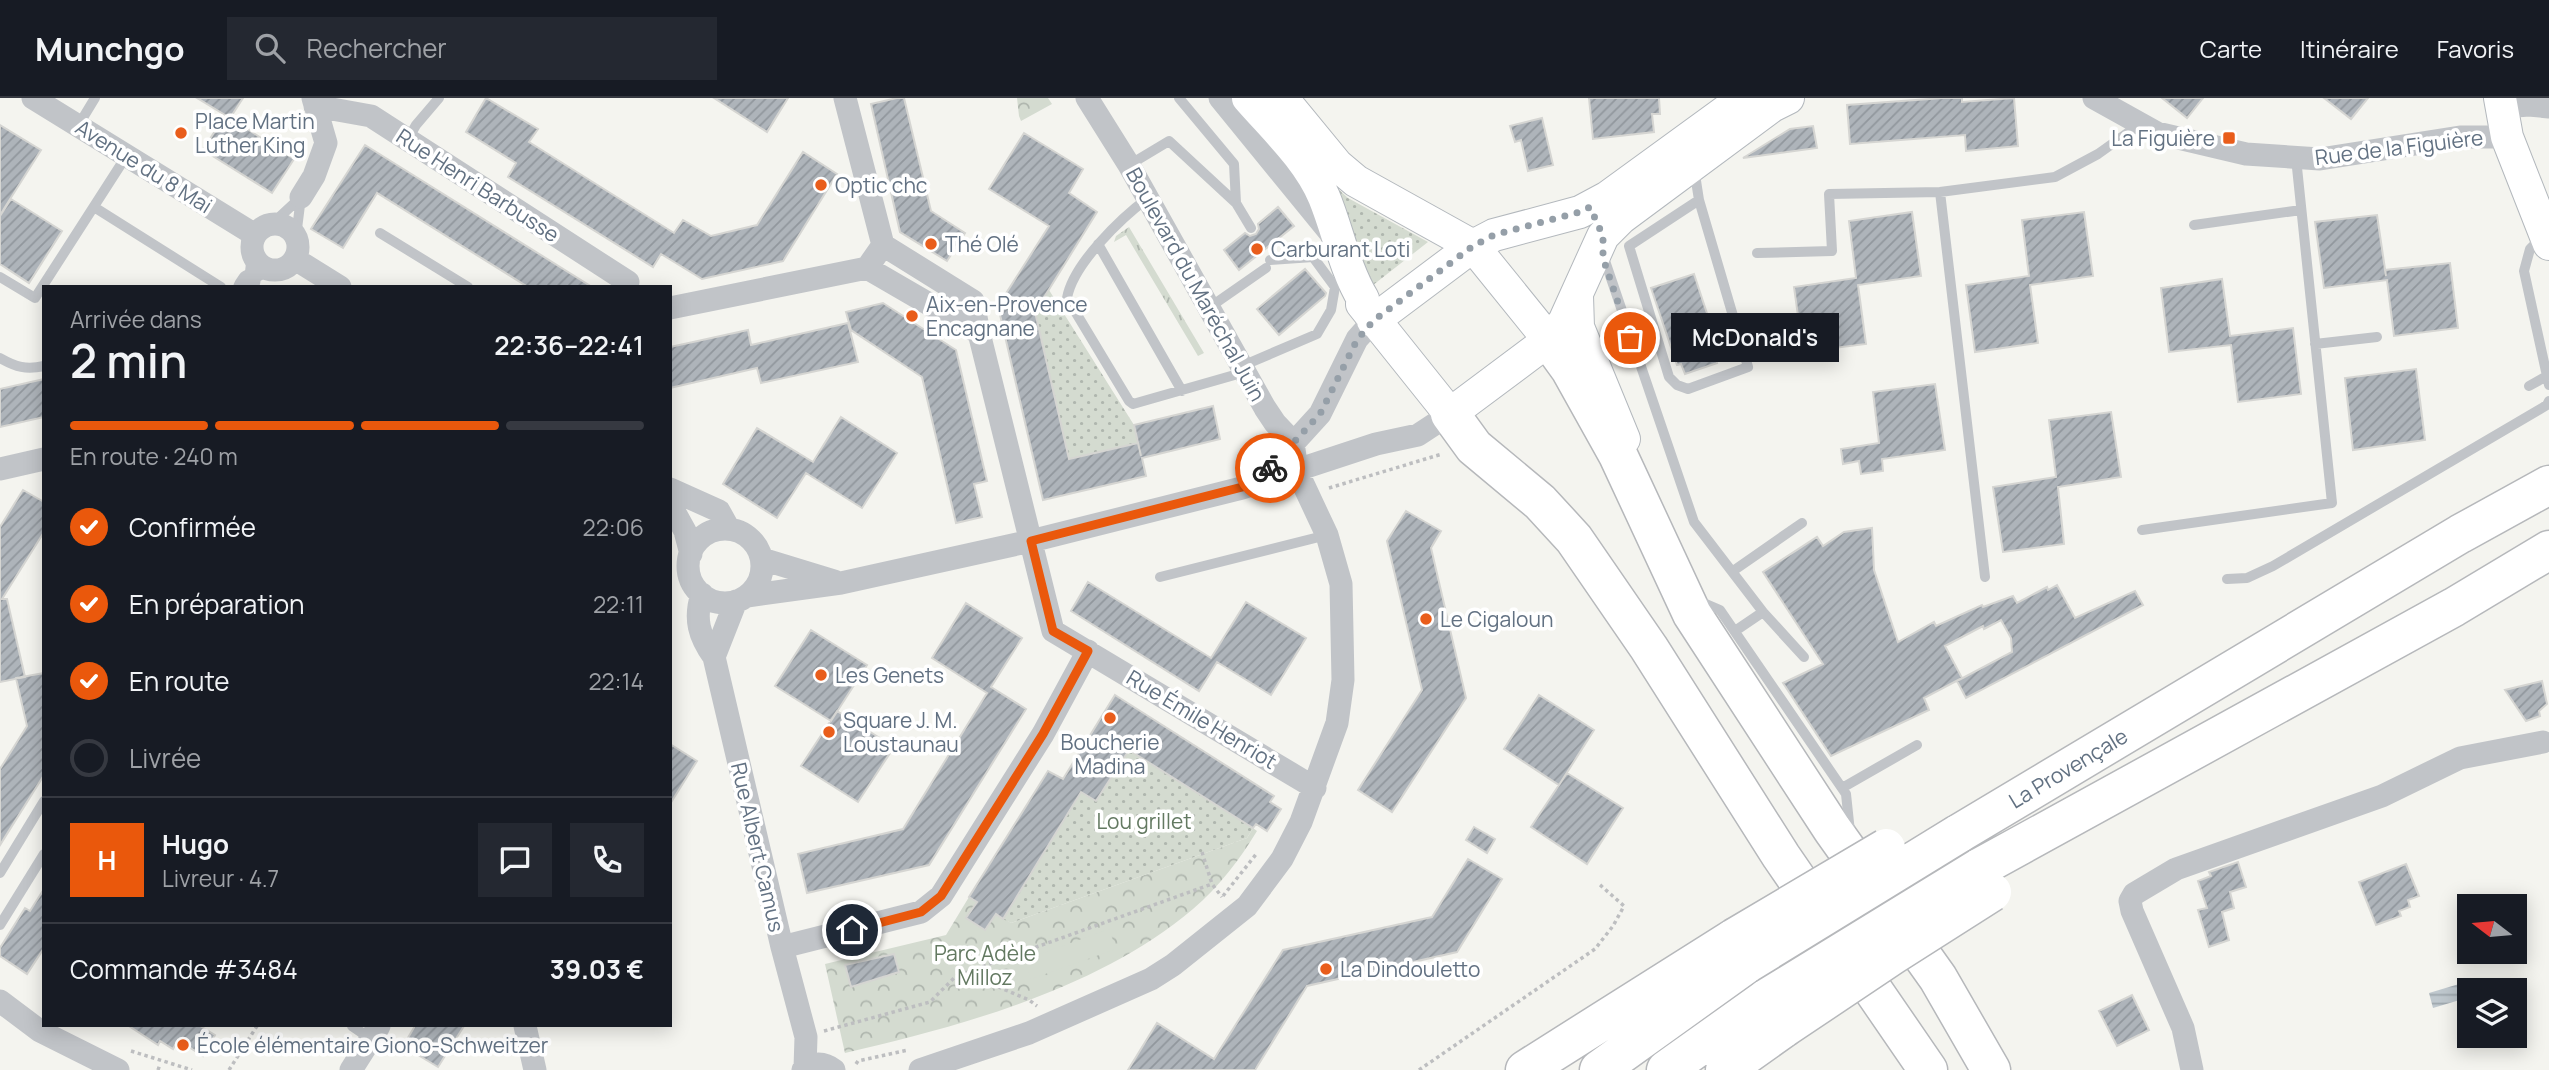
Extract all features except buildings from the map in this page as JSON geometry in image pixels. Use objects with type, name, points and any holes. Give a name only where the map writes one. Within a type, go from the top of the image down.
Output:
[{"type":"highway","points":[[1549,340],[1570,369],[1612,444],[1692,614],[1853,860],[1938,978],[1991,1070]]},
{"type":"highway","points":[[1449,431],[1474,447],[1540,502],[1574,539],[1649,648],[1781,856],[1927,1070]]},
{"type":"highway","points":[[1543,1070],[1952,823],[2549,485]]},
{"type":"highway","points":[[1666,1070],[1893,955],[1985,880],[2549,550]]},
{"type":"highway","points":[[1525,1070],[1741,951]]},
{"type":"highway","points":[[1600,1070],[1741,951]]},
{"type":"highway","points":[[1725,1070],[1776,1013]]},
{"type":"highway","points":[[1735,1070],[1776,1013]]},
{"type":"main road","points":[[1248,98],[1312,174],[1324,195],[1337,241],[1363,299],[1362,304],[1449,431],[1549,340],[1564,322],[1589,264],[1597,221],[1608,197],[1788,98]]},
{"type":"main road","points":[[1282,98],[1337,165],[1356,181],[1473,246],[1549,340]]},
{"type":"main road","points":[[1687,153],[1744,98]]},
{"type":"main road","points":[[2504,110],[2546,239]]},
{"type":"main road","points":[[1373,321],[1473,246],[1494,235],[1580,212],[1597,221]]},
{"type":"main road","points":[[1577,296],[1578,327],[1620,426],[1639,503]]},
{"type":"street","name":"Avenue du 8 Mai","points":[[33,98],[260,238]]},
{"type":"street","points":[[845,98],[883,245],[867,268]]},
{"type":"street","name":"Boulevard du Maréchal Juin","points":[[1087,98],[1129,164],[1265,408],[1293,442]]},
{"type":"street","points":[[1220,98],[1337,241]]},
{"type":"street","name":"Rue de la Figuière","points":[[2094,98],[2157,133],[2246,154],[2296,158],[2331,158],[2460,137],[2504,110],[2529,105],[2549,107]]},
{"type":"street","name":"Rue Henri Barbusse","points":[[314,102],[371,116],[628,282],[626,285]]},
{"type":"street","points":[[301,197],[314,176],[326,143],[314,102]]},
{"type":"street","points":[[295,248],[285,268],[271,270],[259,265],[260,238],[285,226],[295,248],[338,285]]},
{"type":"street","name":"Rue Émile Henriot","points":[[883,245],[973,301],[1053,631],[1315,788]]},
{"type":"street","points":[[672,308],[867,268],[979,333]]},
{"type":"street","points":[[1258,483],[1320,414],[1357,340],[1373,321]]},
{"type":"street","points":[[714,657],[741,598],[761,578],[762,559],[749,538],[729,529],[717,530],[705,535],[697,543],[688,566],[691,578],[702,594],[713,601],[726,603],[741,598],[841,583],[1031,541],[1258,483],[1363,448],[1449,431]]},
{"type":"street","points":[[916,1059],[1030,1034],[1151,979],[1184,957],[1247,906],[1282,859],[1315,788],[1338,723],[1343,680],[1341,584],[1327,535],[1297,471],[1293,442]]},
{"type":"street","points":[[0,469],[42,459]]},
{"type":"street","points":[[672,490],[719,511],[729,529]]},
{"type":"street","points":[[672,508],[685,531],[691,554]]},
{"type":"street","points":[[762,559],[841,583]]},
{"type":"street","name":"Rue Albert Camus","points":[[702,594],[696,611],[703,642],[714,657],[782,947],[817,1068]]},
{"type":"street","points":[[782,947],[921,912],[941,896],[1043,734],[1088,651]]},
{"type":"street","points":[[2192,1070],[2183,1028],[2132,911],[2130,901],[2134,894],[2176,869],[2382,796],[2460,758],[2546,742]]},
{"type":"street","points":[[0,1001],[40,1031],[124,1060]]},
{"type":"street","points":[[525,1027],[535,1070]]},
{"type":"street","points":[[351,1070],[375,1032]]},
{"type":"lane","points":[[78,125],[95,98]]},
{"type":"lane","points":[[408,139],[439,98]]},
{"type":"lane","points":[[1179,98],[1234,163],[1236,203]]},
{"type":"lane","points":[[1757,253],[1832,251],[1829,194],[1940,192],[2055,177],[2098,154],[2140,124]]},
{"type":"lane","points":[[1129,164],[1169,141],[1236,203],[1251,229]]},
{"type":"lane","points":[[1687,153],[1748,367],[1688,389],[1676,386],[1669,377],[1629,246],[1699,200]]},
{"type":"lane","points":[[43,285],[127,155]]},
{"type":"lane","points":[[2142,530],[2332,503],[2296,158]]},
{"type":"lane","points":[[1940,192],[1984,577]]},
{"type":"lane","points":[[247,284],[260,238],[301,197]]},
{"type":"lane","points":[[295,248],[301,197]]},
{"type":"lane","points":[[1148,198],[1128,213],[1098,244],[1069,288],[1068,299],[1133,404],[1182,391],[1243,369],[1317,334],[1331,310],[1335,287],[1313,257],[1268,264],[1210,307]]},
{"type":"lane","points":[[94,207],[218,285]]},
{"type":"lane","points":[[2194,225],[2301,210]]},
{"type":"lane","points":[[1597,221],[1603,258],[1694,522],[1763,612],[1804,657]]},
{"type":"lane","points":[[380,233],[465,285]]},
{"type":"lane","points":[[2529,386],[2548,381],[2524,271],[2530,249],[2546,239]]},
{"type":"lane","points":[[1098,244],[1182,391]]},
{"type":"lane","points":[[247,284],[271,270]]},
{"type":"lane","points":[[0,277],[35,298],[42,287]]},
{"type":"lane","points":[[2315,344],[2377,337]]},
{"type":"lane","points":[[0,358],[28,370],[42,366]]},
{"type":"lane","points":[[2227,579],[2247,578],[2273,566],[2547,405],[2549,401]]},
{"type":"lane","points":[[1733,572],[1802,523]]},
{"type":"lane","points":[[1160,577],[1327,535]]},
{"type":"lane","points":[[1683,594],[1720,610],[1846,794],[1853,860]]},
{"type":"lane","points":[[1735,631],[1763,612]]},
{"type":"lane","points":[[1842,788],[1917,745]]},
{"type":"lane","points":[[0,873],[42,804]]},
{"type":"lane","points":[[0,925],[42,856]]},
{"type":"lane","points":[[356,1027],[375,1032]]},
{"type":"path","points":[[1309,494],[1443,454],[1449,431]]},
{"type":"path","points":[[1222,897],[1264,843]]},
{"type":"path","points":[[1202,852],[1212,884],[1236,916]]},
{"type":"path","points":[[832,1028],[930,1002],[957,975],[964,972],[1212,884]]},
{"type":"path","points":[[1419,1070],[1595,949],[1613,926],[1623,906],[1599,884]]},
{"type":"path","points":[[964,972],[1037,1006]]},
{"type":"path","points":[[1025,1011],[1048,1003]]},
{"type":"path","points":[[229,1070],[256,1027]]},
{"type":"path","points":[[852,1070],[858,1061],[916,1059]]},
{"type":"path","points":[[124,1060],[192,1070]]},
{"type":"path","points":[[158,1070],[160,1064]]},
{"type":"green space","points":[[1017,98],[1048,98],[1052,104],[1021,121]]},
{"type":"green space","points":[[1337,188],[1348,198],[1428,242],[1368,289]]},
{"type":"green space","points":[[1129,227],[1204,353],[1198,356],[1126,235],[1114,242],[1116,236]]},
{"type":"green space","points":[[1049,290],[1134,425],[1138,443],[1069,459],[1035,312]]},
{"type":"green space","name":"Lou grillet","points":[[1129,750],[1253,828],[1247,838],[1011,923],[1003,919],[1081,792],[1096,801]]},
{"type":"green space","name":"Parc Adèle Milloz","points":[[1253,828],[1257,831],[1243,852],[1203,900],[1156,937],[1116,961],[1028,1001],[936,1030],[845,1053],[825,964],[946,935],[969,897],[1011,923],[1247,838]]},
{"type":"green space","points":[[1109,929],[1116,949],[1031,979],[1024,960]]},
{"type":"shaded area","points":[[2457,985],[2457,1001],[2433,1008],[2429,993]]},
{"type":"way so far","points":[[1270,468],[1320,414],[1357,340],[1373,321],[1473,246],[1494,235],[1590,207],[1603,236],[1603,258],[1630,338]]},
{"type":"place","name":"Place Martin Luther King","points":[[181,133]]},
{"type":"place","name":"La Figuière","points":[[2229,138]]},
{"type":"place","name":"Optic chc","points":[[821,185]]},
{"type":"place","name":"Thé Olé","points":[[931,244]]},
{"type":"place","name":"Carburant Loti","points":[[1257,249]]},
{"type":"place","name":"Aix-en-Provence Encagnane","points":[[912,316]]},
{"type":"place","name":"McDonald's","points":[[1630,338]]},
{"type":"place","name":"Le Cigaloun","points":[[1426,619]]},
{"type":"place","name":"Les Genets","points":[[821,675]]},
{"type":"place","name":"Boucherie Madina","points":[[1110,718]]},
{"type":"place","name":"Square J. M. Loustaunau","points":[[829,732]]},
{"type":"place","name":"La Dindouletto","points":[[1326,969]]},
{"type":"place","name":"École élémentaire Giono-Schweitzer","points":[[183,1045]]},
{"type":"route","points":[[852,930],[921,912],[941,896],[1043,734],[1088,651],[1053,631],[1031,541],[1258,483],[1270,468]]}]
